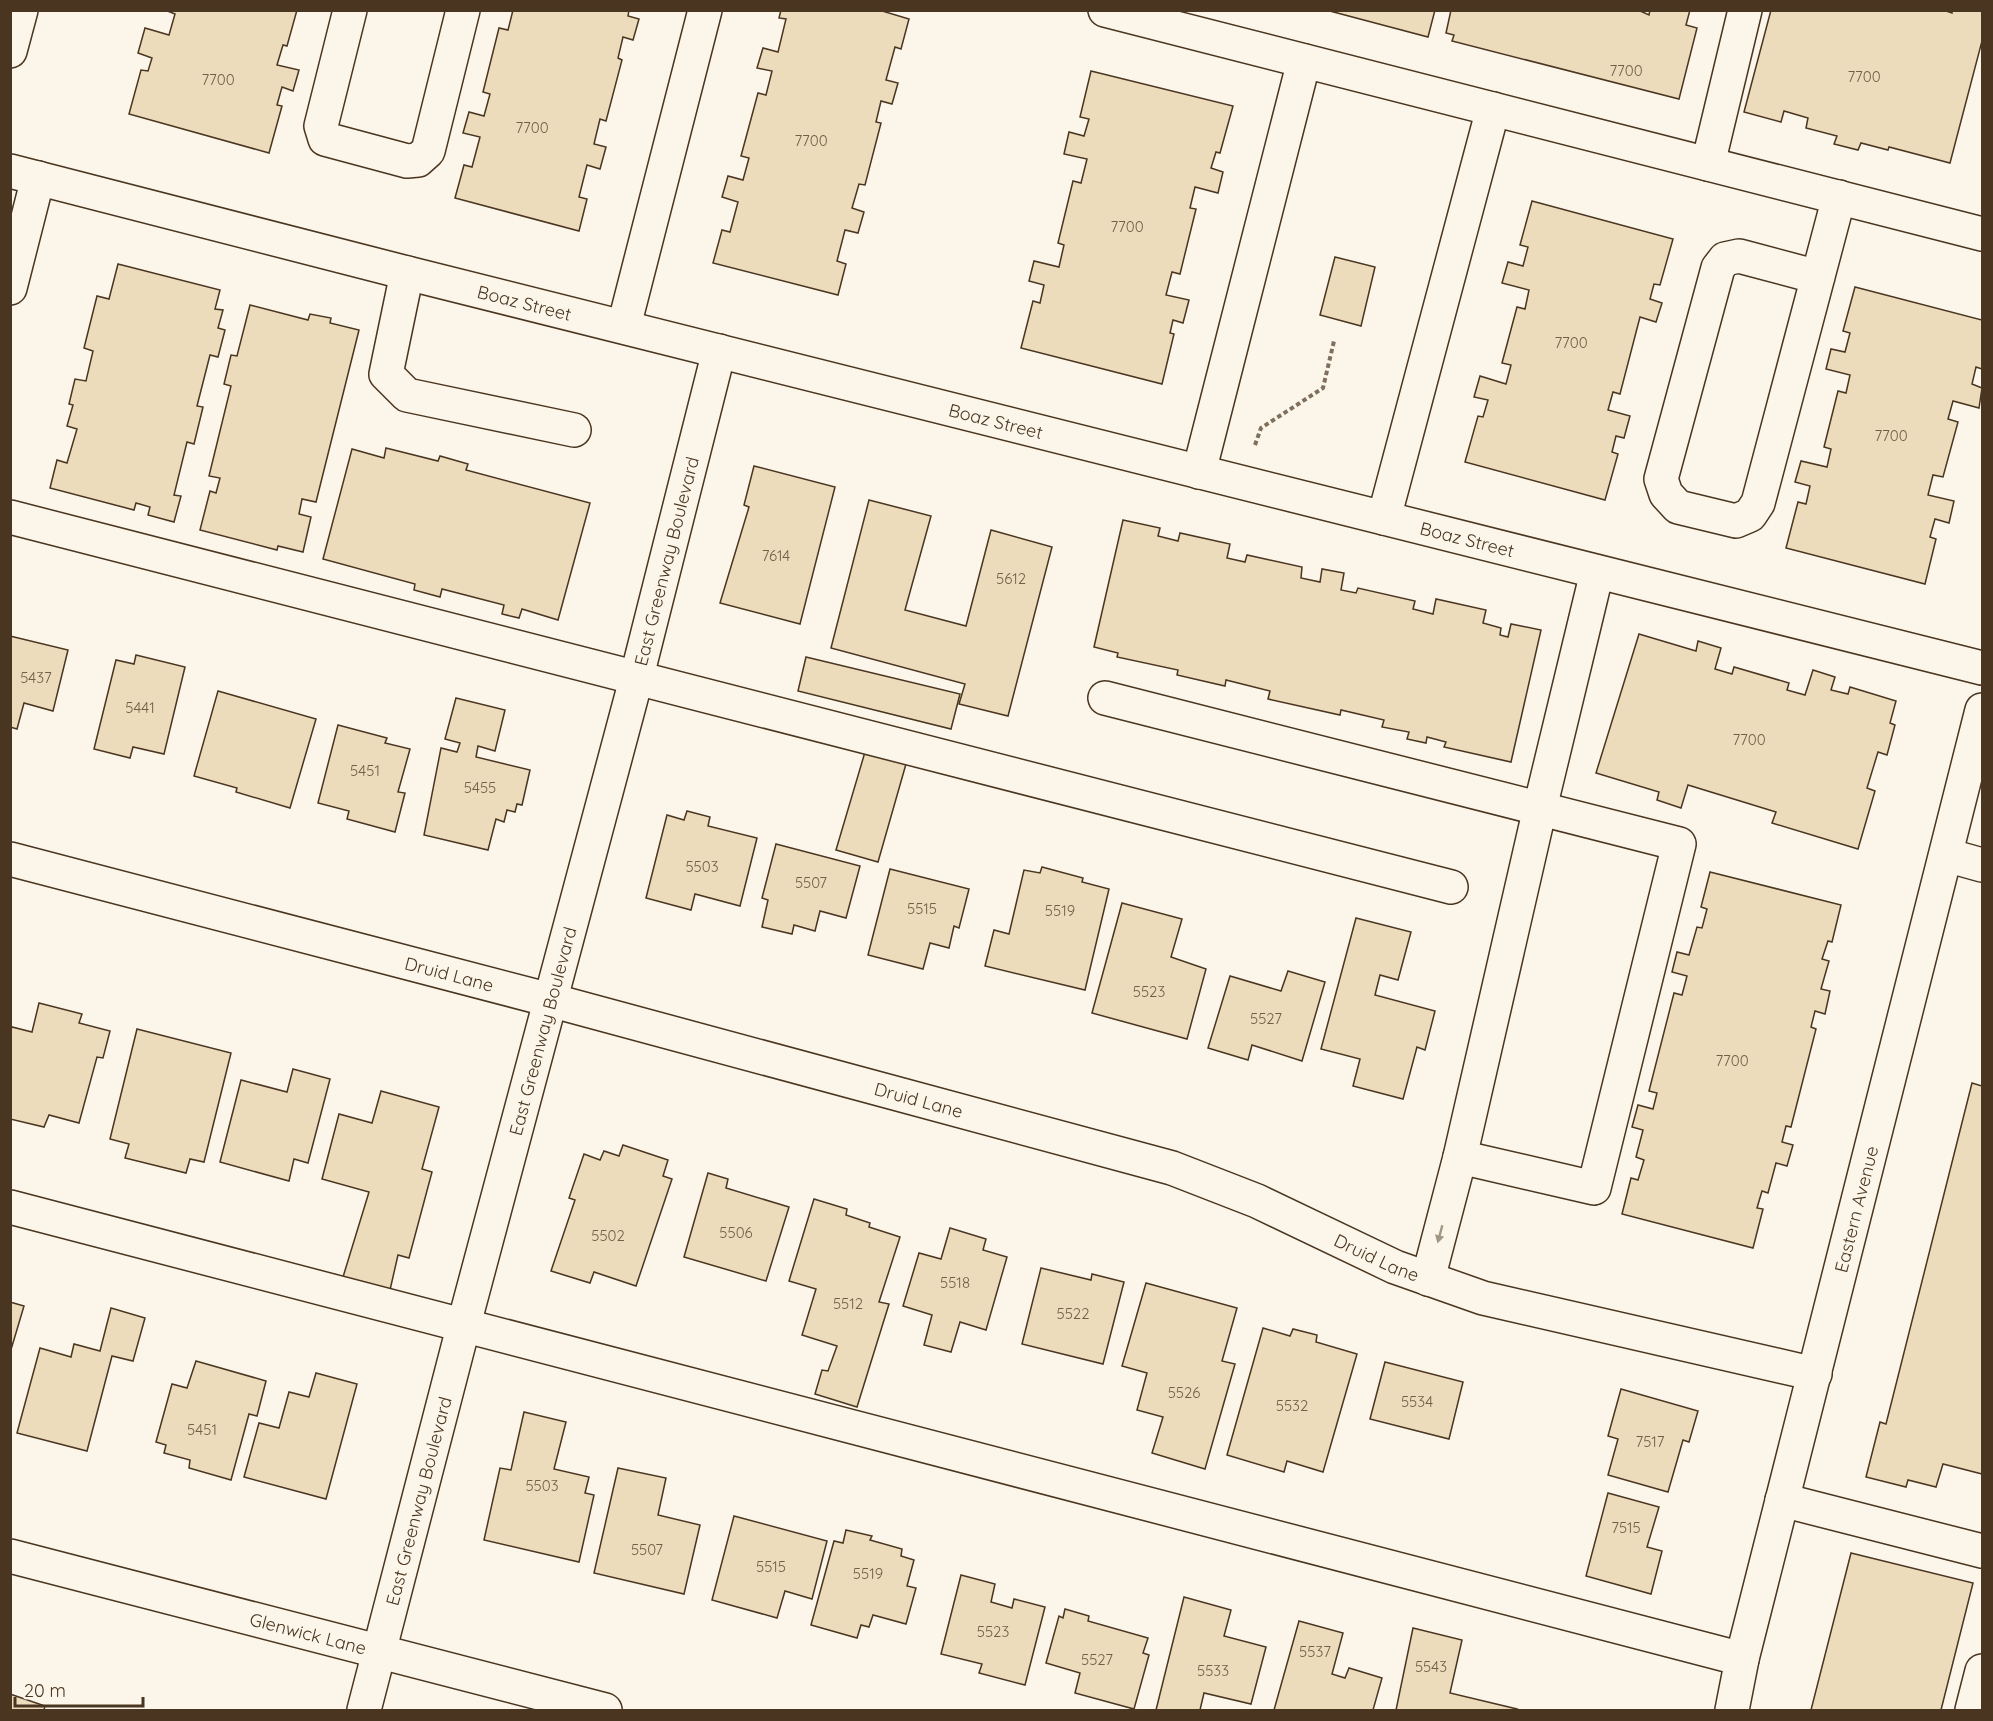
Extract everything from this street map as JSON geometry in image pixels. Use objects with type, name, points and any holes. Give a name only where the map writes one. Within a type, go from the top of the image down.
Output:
[{"type":"street","points":[[10,51],[21,10]]},
{"type":"street","points":[[350,10],[321,126],[325,139],[407,161],[418,160],[428,151],[463,10]]},
{"type":"street","points":[[624,326],[705,10]]},
{"type":"street","points":[[1106,10],[1983,234]]},
{"type":"street","points":[[1708,164],[1745,10]]},
{"type":"street","points":[[1199,472],[1304,61]]},
{"type":"street","points":[[1384,518],[1493,110]]},
{"type":"street","points":[[10,288],[24,175]]},
{"type":"street","name":"Boaz Street","points":[[24,175],[1983,668]]},
{"type":"street","points":[[1818,277],[1739,256],[1725,259],[1718,268],[1661,479],[1666,494],[1678,507],[1736,521],[1750,515],[1758,503],[1818,277],[1839,197]]},
{"type":"street","points":[[407,273],[386,374],[407,395],[574,430]]},
{"type":"street","name":"East Greenway Boulevard","points":[[364,1710],[464,1324],[637,676],[719,351]]},
{"type":"street","points":[[10,517],[637,676],[1451,887]]},
{"type":"street","points":[[1428,1279],[1461,1157],[1540,808],[1597,572]]},
{"type":"street","points":[[1105,698],[1679,844],[1594,1188],[1461,1157]]},
{"type":"street","name":"Eastern Avenue","points":[[1732,1710],[1742,1659],[1983,710]]},
{"type":"street","points":[[1946,855],[1983,865]]},
{"type":"street","name":"Druid Lane","points":[[10,859],[550,1000],[1172,1168],[1257,1201],[1395,1267],[1483,1299],[1815,1374]]},
{"type":"street","points":[[10,1207],[1742,1659]]},
{"type":"street","points":[[1782,1500],[1983,1551]]},
{"type":"street","name":"Glenwick Lane","points":[[10,1556],[605,1710]]},
{"type":"street","points":[[1972,1710],[1983,1671]]},
{"type":"path","points":[[1254,448],[1261,428],[1323,388],[1334,341]]},
{"type":"building","points":[[165,10],[297,10],[287,46],[283,45],[277,65],[299,70],[293,91],[282,87],[277,105],[282,106],[269,153],[129,114],[141,70],[148,71],[152,58],[138,53],[145,28],[169,35],[175,14]]},
{"type":"building","points":[[513,10],[629,10],[628,16],[639,19],[633,40],[623,37],[618,58],[622,60],[606,121],[600,119],[594,144],[606,147],[600,169],[587,165],[579,197],[587,199],[579,231],[455,198],[464,165],[472,167],[480,137],[463,133],[469,112],[484,116],[490,94],[483,92],[499,28],[508,30]]},
{"type":"building","points":[[781,10],[879,10],[909,19],[901,49],[895,47],[886,80],[898,83],[892,104],[881,101],[876,122],[881,123],[865,185],[859,184],[852,208],[864,212],[858,233],[845,230],[837,261],[846,264],[838,295],[713,263],[722,230],[730,232],[738,202],[722,197],[728,176],[743,180],[749,158],[741,156],[758,93],[766,95],[772,71],[757,68],[763,48],[778,52],[786,19],[779,18]]},
{"type":"building","points":[[1326,10],[1435,10],[1428,37]]},
{"type":"building","points":[[1451,10],[1638,10],[1649,15],[1650,10],[1690,10],[1686,25],[1697,28],[1679,99],[1452,41],[1454,35],[1446,33]]},
{"type":"building","points":[[1771,10],[1943,10],[1952,13],[1952,10],[1982,10],[1982,41],[1950,163],[1889,147],[1888,150],[1861,143],[1858,150],[1834,144],[1837,136],[1806,128],[1808,118],[1784,111],[1781,122],[1744,112]]},
{"type":"building","points":[[1091,71],[1233,106],[1220,153],[1216,152],[1211,168],[1223,172],[1218,193],[1195,187],[1190,208],[1196,209],[1180,274],[1172,272],[1166,295],[1189,300],[1183,323],[1173,320],[1170,333],[1174,334],[1162,384],[1021,348],[1033,301],[1040,303],[1044,285],[1029,281],[1034,261],[1059,267],[1064,245],[1058,243],[1073,181],[1081,183],[1087,159],[1064,154],[1069,132],[1084,136],[1089,119],[1080,117]]},
{"type":"building","points":[[1532,201],[1673,239],[1660,285],[1654,284],[1650,299],[1662,303],[1656,322],[1640,317],[1620,394],[1613,392],[1608,410],[1630,416],[1624,438],[1616,436],[1612,452],[1618,454],[1605,500],[1465,462],[1478,416],[1483,417],[1488,400],[1474,397],[1480,376],[1506,384],[1511,365],[1502,363],[1517,307],[1525,309],[1529,290],[1502,283],[1508,262],[1523,266],[1528,247],[1520,245]]},
{"type":"building","points":[[1335,257],[1375,267],[1361,326],[1320,315]]},
{"type":"building","points":[[118,264],[220,290],[215,309],[223,310],[218,328],[225,330],[218,357],[210,355],[197,406],[203,407],[194,444],[187,442],[174,495],[181,496],[174,522],[148,515],[150,507],[136,503],[134,510],[50,488],[57,460],[67,463],[77,429],[67,426],[73,405],[69,404],[75,379],[86,381],[93,351],[84,348],[97,296],[109,299]]},
{"type":"building","points":[[1855,287],[1982,320],[1982,369],[1976,367],[1972,384],[1982,388],[1979,408],[1953,401],[1948,419],[1958,422],[1943,477],[1933,475],[1928,495],[1954,501],[1949,523],[1935,519],[1930,537],[1936,539],[1925,584],[1786,548],[1798,502],[1806,504],[1810,486],[1795,482],[1801,461],[1827,467],[1831,449],[1824,447],[1838,391],[1846,393],[1850,375],[1826,369],[1831,349],[1845,352],[1850,333],[1843,331]]},
{"type":"building","points":[[250,305],[308,320],[310,314],[331,318],[330,323],[359,330],[316,502],[302,499],[299,514],[311,517],[303,552],[278,546],[277,550],[200,530],[210,491],[216,493],[220,478],[209,476],[231,386],[224,384],[231,355],[237,356]]},
{"type":"building","points":[[386,448],[438,461],[440,456],[468,464],[466,470],[590,503],[558,620],[522,609],[519,618],[502,614],[504,605],[442,589],[440,597],[414,590],[415,584],[323,559],[352,449],[384,458]]},
{"type":"building","points":[[754,466],[835,487],[800,624],[720,603],[749,507],[744,505]]},
{"type":"building","points":[[869,500],[931,516],[905,610],[966,626],[991,530],[1052,547],[1008,716],[959,704],[965,684],[831,648]]},
{"type":"building","points":[[1123,520],[1160,528],[1158,536],[1178,541],[1180,533],[1230,544],[1227,558],[1245,562],[1247,555],[1302,567],[1301,578],[1320,582],[1322,569],[1344,573],[1341,590],[1356,593],[1358,588],[1415,601],[1413,609],[1433,614],[1436,599],[1486,610],[1483,623],[1501,628],[1500,635],[1508,637],[1511,624],[1541,630],[1511,762],[1444,747],[1446,742],[1427,737],[1426,743],[1407,739],[1409,732],[1382,727],[1384,720],[1341,710],[1340,715],[1268,699],[1270,691],[1226,680],[1225,686],[1177,675],[1178,670],[1117,657],[1118,653],[1094,647]]},
{"type":"building","points":[[1639,634],[1696,651],[1698,641],[1721,648],[1715,669],[1732,674],[1734,667],[1789,683],[1787,690],[1805,695],[1813,670],[1835,677],[1831,690],[1848,694],[1850,687],[1896,701],[1890,723],[1895,725],[1887,755],[1878,752],[1867,788],[1875,791],[1858,849],[1772,823],[1776,812],[1688,785],[1681,808],[1657,800],[1659,792],[1596,773]]},
{"type":"building","points":[[10,636],[68,650],[53,711],[24,703],[17,729],[10,727]]},
{"type":"building","points":[[136,655],[185,667],[164,754],[133,747],[130,758],[94,749],[116,660],[134,664]]},
{"type":"building","points":[[806,657],[960,694],[951,729],[798,691]]},
{"type":"building","points":[[218,691],[316,719],[290,808],[236,792],[237,788],[194,776]]},
{"type":"building","points":[[456,698],[505,710],[495,751],[478,746],[476,757],[530,770],[522,805],[517,804],[515,812],[507,810],[504,822],[496,819],[488,850],[424,835],[441,748],[457,752],[460,743],[445,739]]},
{"type":"building","points":[[338,725],[387,738],[385,743],[410,749],[398,792],[405,793],[395,832],[347,819],[349,811],[318,803]]},
{"type":"building","points":[[865,752],[906,764],[878,862],[836,850]]},
{"type":"building","points":[[687,811],[710,817],[708,826],[757,838],[740,906],[695,894],[691,910],[646,898],[667,815],[684,820]]},
{"type":"building","points":[[776,844],[860,866],[846,918],[820,911],[815,931],[794,925],[792,934],[762,927],[768,900],[762,898]]},
{"type":"building","points":[[1042,867],[1083,878],[1082,882],[1109,889],[1085,990],[985,966],[994,930],[1009,934],[1024,870],[1040,873]]},
{"type":"building","points":[[890,869],[969,889],[959,928],[954,926],[949,948],[930,943],[923,969],[868,955]]},
{"type":"building","points":[[1710,872],[1841,905],[1832,942],[1828,941],[1822,959],[1829,961],[1821,989],[1830,991],[1825,1014],[1815,1011],[1811,1027],[1816,1029],[1791,1127],[1786,1126],[1782,1142],[1793,1145],[1787,1166],[1776,1163],[1768,1193],[1762,1191],[1757,1208],[1763,1209],[1753,1248],[1622,1214],[1631,1178],[1638,1180],[1644,1160],[1636,1157],[1643,1130],[1632,1127],[1638,1105],[1653,1109],[1657,1093],[1649,1091],[1674,993],[1682,995],[1687,976],[1672,972],[1677,952],[1689,955],[1697,927],[1702,928],[1707,909],[1701,907]]},
{"type":"building","points":[[1122,903],[1182,919],[1171,957],[1206,969],[1187,1039],[1092,1013]]},
{"type":"building","points":[[1356,918],[1411,932],[1398,980],[1380,975],[1375,995],[1435,1011],[1425,1050],[1417,1047],[1403,1099],[1353,1086],[1360,1059],[1321,1049]]},
{"type":"building","points":[[1288,971],[1325,982],[1302,1061],[1252,1045],[1248,1060],[1208,1048],[1230,976],[1281,991]]},
{"type":"building","points":[[39,1003],[82,1014],[79,1023],[110,1031],[103,1058],[97,1057],[79,1123],[49,1115],[44,1127],[10,1119],[10,1032],[12,1027],[32,1032]]},
{"type":"building","points":[[137,1029],[231,1053],[204,1162],[190,1159],[186,1173],[125,1158],[129,1144],[110,1139]]},
{"type":"building","points":[[293,1069],[330,1079],[308,1163],[294,1159],[289,1181],[220,1162],[241,1080],[287,1092]]},
{"type":"building","points":[[1972,1083],[1982,1086],[1982,1474],[1943,1464],[1936,1487],[1908,1480],[1906,1487],[1866,1477],[1880,1422],[1886,1424]]},
{"type":"building","points":[[381,1091],[439,1107],[422,1169],[432,1172],[409,1258],[398,1255],[390,1290],[343,1277],[369,1192],[322,1179],[339,1114],[372,1123]]},
{"type":"building","points":[[623,1145],[668,1160],[663,1176],[672,1179],[636,1286],[594,1272],[590,1283],[551,1271],[575,1200],[569,1198],[584,1154],[600,1160],[604,1151],[619,1156]]},
{"type":"building","points":[[708,1173],[728,1179],[726,1188],[789,1207],[766,1281],[684,1257]]},
{"type":"building","points":[[814,1199],[847,1209],[846,1215],[870,1223],[869,1227],[900,1237],[879,1302],[889,1304],[857,1407],[815,1394],[822,1370],[828,1371],[837,1346],[802,1335],[816,1289],[789,1281]]},
{"type":"building","points":[[950,1228],[986,1239],[983,1250],[1007,1257],[986,1330],[960,1322],[951,1352],[924,1345],[932,1315],[903,1306],[919,1253],[941,1259]]},
{"type":"building","points":[[1041,1268],[1091,1280],[1092,1274],[1124,1282],[1103,1364],[1022,1344]]},
{"type":"building","points":[[1146,1283],[1237,1308],[1222,1361],[1235,1364],[1205,1469],[1152,1453],[1163,1417],[1137,1410],[1147,1373],[1122,1366]]},
{"type":"building","points":[[10,1302],[24,1306],[10,1353]]},
{"type":"building","points":[[111,1308],[145,1318],[133,1361],[112,1356],[87,1451],[17,1433],[40,1348],[71,1357],[74,1344],[100,1351]]},
{"type":"building","points":[[1263,1328],[1290,1336],[1293,1329],[1317,1335],[1316,1342],[1357,1354],[1323,1472],[1287,1461],[1284,1472],[1227,1455]]},
{"type":"building","points":[[196,1361],[266,1381],[257,1416],[249,1414],[231,1480],[189,1468],[190,1460],[164,1453],[166,1445],[156,1442],[172,1384],[187,1388]]},
{"type":"building","points":[[1385,1362],[1463,1382],[1449,1439],[1370,1419]]},
{"type":"building","points":[[316,1373],[357,1384],[326,1499],[244,1477],[259,1423],[279,1428],[289,1392],[309,1397]]},
{"type":"building","points":[[1621,1389],[1698,1411],[1689,1442],[1683,1440],[1668,1492],[1608,1475],[1618,1439],[1608,1436]]},
{"type":"building","points":[[524,1412],[566,1422],[554,1469],[589,1477],[585,1493],[594,1495],[579,1562],[484,1540],[500,1468],[511,1470]]},
{"type":"building","points":[[618,1468],[666,1478],[658,1515],[700,1525],[684,1594],[594,1573]]},
{"type":"building","points":[[1608,1493],[1659,1507],[1647,1547],[1662,1551],[1651,1594],[1586,1576]]},
{"type":"building","points":[[734,1516],[827,1541],[812,1599],[785,1591],[777,1618],[712,1600]]},
{"type":"building","points":[[846,1530],[872,1536],[870,1540],[902,1549],[901,1556],[914,1560],[907,1586],[916,1588],[906,1624],[873,1615],[869,1627],[861,1625],[857,1638],[811,1625],[834,1541],[843,1543]]},
{"type":"building","points":[[1851,1553],[1973,1583],[1941,1710],[1811,1710]]},
{"type":"building","points":[[961,1575],[995,1584],[991,1602],[1012,1608],[1014,1599],[1045,1607],[1025,1685],[979,1673],[982,1664],[941,1654]]},
{"type":"building","points":[[1184,1597],[1231,1610],[1224,1636],[1266,1647],[1251,1704],[1204,1693],[1200,1710],[1156,1710]]},
{"type":"building","points":[[1065,1609],[1089,1616],[1088,1621],[1148,1638],[1143,1653],[1149,1655],[1134,1709],[1075,1693],[1080,1673],[1046,1663],[1059,1616],[1063,1618]]},
{"type":"building","points":[[1299,1621],[1343,1633],[1332,1674],[1345,1678],[1349,1668],[1382,1678],[1373,1710],[1274,1710]]},
{"type":"building","points":[[1413,1628],[1462,1640],[1450,1693],[1517,1709],[1396,1710]]},
{"type":"building","points":[[10,1694],[45,1706],[44,1710],[10,1710]]}]
